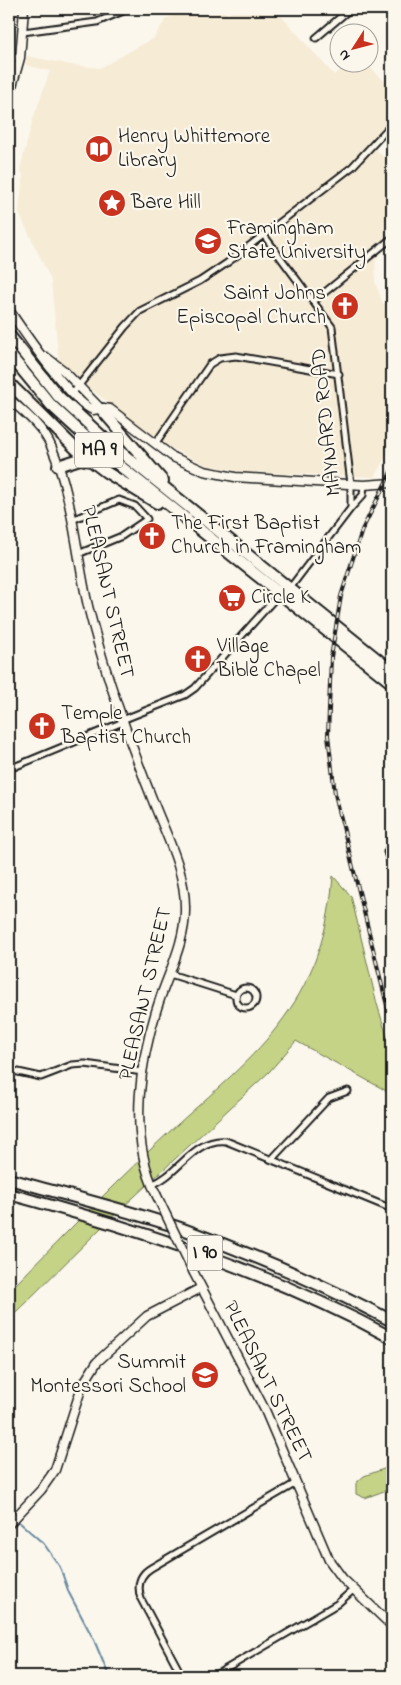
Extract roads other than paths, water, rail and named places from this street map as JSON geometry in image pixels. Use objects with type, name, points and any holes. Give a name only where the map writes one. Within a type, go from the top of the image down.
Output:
[{"type":"highway","name":"MA 9","points":[[9,335],[43,379],[74,412],[187,507],[392,671]]},
{"type":"highway","name":"MA 9","points":[[9,354],[36,388],[84,436],[392,683]]},
{"type":"highway","points":[[9,383],[43,419],[90,461],[202,532]]},
{"type":"highway","points":[[101,408],[187,507]]},
{"type":"highway","points":[[58,466],[80,459],[90,461]]},
{"type":"highway","name":"I 90","points":[[9,1179],[127,1212],[200,1236],[308,1279],[392,1321]]},
{"type":"highway","name":"I 90","points":[[9,1194],[127,1226],[207,1253],[319,1300],[392,1338]]},
{"type":"main road","points":[[9,97],[20,58],[24,9]]},
{"type":"main road","points":[[9,310],[43,356],[90,409],[96,411],[106,408],[113,412],[183,463],[215,474],[364,485],[392,483]]},
{"type":"main road","points":[[43,356],[101,408]]},
{"type":"main road","name":"PLEASANT STREET","points":[[9,399],[42,430],[51,445],[72,520],[98,643],[122,721],[176,861],[184,889],[186,909],[183,928],[154,1022],[139,1107],[145,1166],[151,1185],[201,1288],[265,1410],[329,1560],[353,1590],[392,1626]]},
{"type":"main road","points":[[9,1524],[41,1490],[55,1470],[79,1394],[93,1368],[147,1316],[201,1288]]},
{"type":"street","points":[[23,32],[97,22],[128,9]]},
{"type":"street","points":[[316,38],[350,9]]},
{"type":"street","points":[[9,56],[20,58]]},
{"type":"street","points":[[73,392],[140,311],[207,277],[352,167],[392,124]]},
{"type":"street","name":"MAYNARD ROAD","points":[[263,234],[314,300],[332,327],[352,484],[351,508]]},
{"type":"street","points":[[314,300],[392,240]]},
{"type":"street","points":[[155,444],[206,369],[220,358],[236,356],[339,374]]},
{"type":"street","name":"MAYNARD ROAD","points":[[290,589],[351,508],[364,495],[364,485]]},
{"type":"street","points":[[72,520],[119,500],[140,510],[147,519],[122,536],[78,554]]},
{"type":"street","points":[[392,541],[392,551]]},
{"type":"street","points":[[9,769],[185,694],[195,688],[280,593]]},
{"type":"street","points":[[392,842],[387,852],[392,868]]},
{"type":"street","points":[[170,974],[236,995]]},
{"type":"street","points":[[9,1070],[41,1077],[72,1065],[85,1064],[144,1072]]},
{"type":"street","points":[[272,1159],[329,1098],[348,1091]]},
{"type":"street","points":[[151,1185],[164,1178],[200,1147],[212,1141],[234,1142],[392,1209]]},
{"type":"street","points":[[182,1676],[142,1599],[139,1589],[140,1578],[151,1568],[296,1483]]},
{"type":"street","points":[[214,1676],[337,1604],[353,1590]]},
{"type":"waterway","points":[[19,1522],[44,1544],[60,1567],[69,1593],[94,1640],[109,1676]]},
{"type":"railway","points":[[392,470],[362,530],[341,596],[331,657],[328,735],[335,794],[392,1026]]},
{"type":"place","name":"Henry Whittemore Library","points":[[99,149]]},
{"type":"place","name":"Bare Hill","points":[[112,203]]},
{"type":"place","name":"Framingham State University","points":[[208,241]]},
{"type":"place","name":"Saint Johns Episcopal Church","points":[[345,306]]},
{"type":"place","name":"The First Baptist Church in Framingham","points":[[152,536]]},
{"type":"place","name":"Circle K","points":[[232,598]]},
{"type":"place","name":"Village Bible Chapel","points":[[198,659]]},
{"type":"place","name":"Temple Baptist Church","points":[[42,726]]},
{"type":"place","name":"Summit Montessori School","points":[[205,1375]]}]
